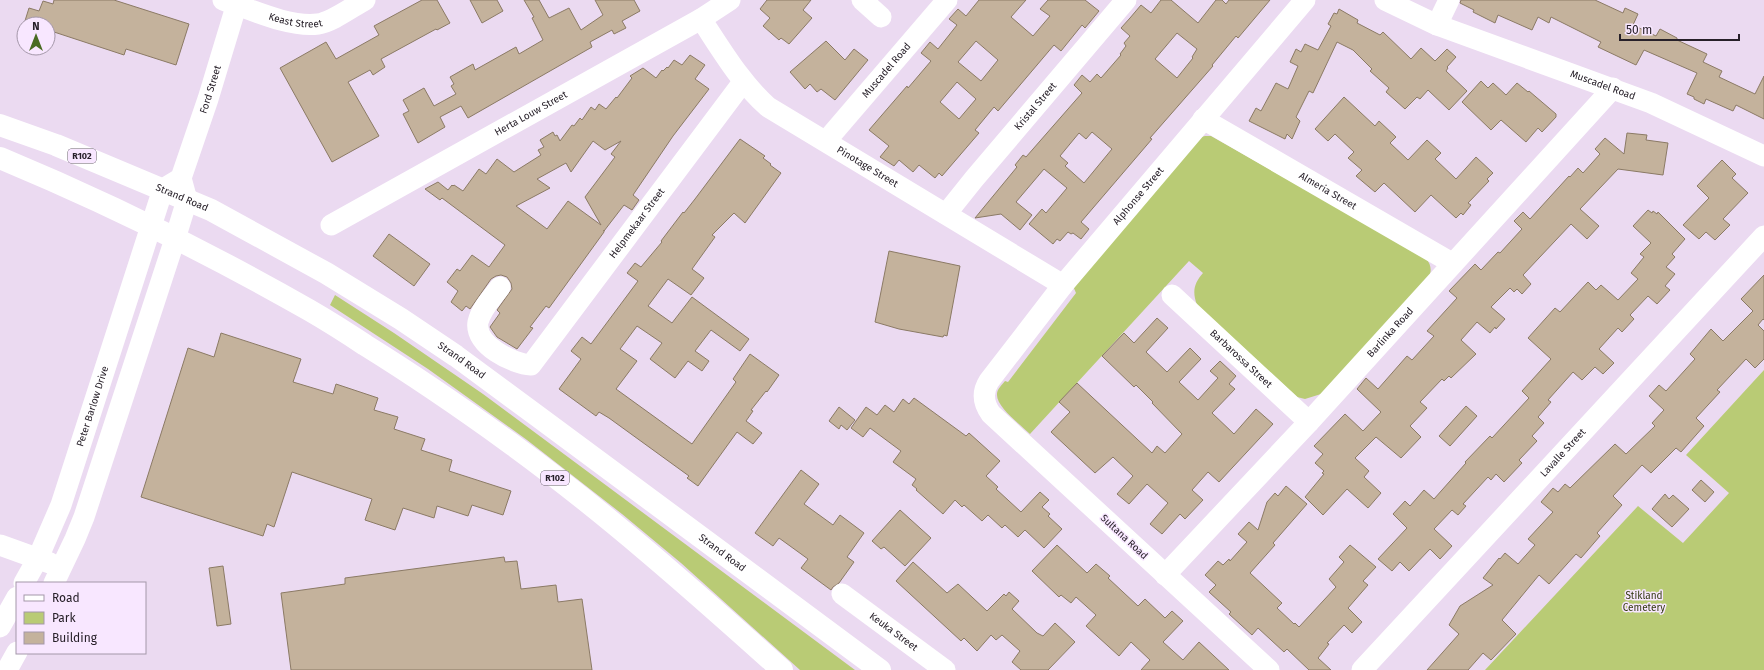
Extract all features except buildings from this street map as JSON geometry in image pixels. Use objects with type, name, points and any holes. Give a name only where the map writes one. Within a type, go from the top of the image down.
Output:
[{"type":"main road","name":"Strand Road","points":[[0,125],[172,184],[187,200],[211,210],[326,274],[401,319],[444,348],[880,670]]},
{"type":"main road","name":"R102","points":[[0,158],[152,226],[310,310],[421,381],[505,439],[599,512],[719,614],[782,670]]},
{"type":"street","name":"Keast Street","points":[[233,2],[294,22],[319,24],[365,0]]},
{"type":"street","name":"Herta Louw Street","points":[[331,225],[701,19],[730,0]]},
{"type":"street","points":[[862,0],[882,17]]},
{"type":"street","name":"Muscadel Road","points":[[826,141],[947,0]]},
{"type":"street","name":"Kristal Street","points":[[946,214],[1126,0]]},
{"type":"street","name":"Alphonse Street","points":[[985,401],[986,387],[989,381],[1062,285],[1305,0]]},
{"type":"street","name":"Muscadel Road","points":[[1385,0],[1437,25],[1613,88],[1665,110],[1764,156]]},
{"type":"street","points":[[1437,25],[1449,0]]},
{"type":"street","name":"Ford Street","points":[[152,226],[206,107],[233,2]]},
{"type":"street","name":"Pinotage Street","points":[[701,19],[743,82],[768,106],[1062,285]]},
{"type":"street","name":"Helpmekaar Street","points":[[500,288],[480,316],[478,326],[482,337],[489,346],[507,358],[523,365],[531,365],[743,82]]},
{"type":"street","name":"Barlinka Road","points":[[1164,575],[1309,422],[1452,263],[1613,88]]},
{"type":"street","name":"Almeria Street","points":[[1203,119],[1452,263]]},
{"type":"street","points":[[0,545],[38,558],[58,576],[82,522],[103,462],[187,200]]},
{"type":"street","name":"Peter Barlow Drive","points":[[25,582],[38,558],[61,505],[152,226]]},
{"type":"street","name":"Lavalle Street","points":[[1362,670],[1764,236]]},
{"type":"street","name":"Barbarossa Street","points":[[1172,295],[1309,422]]},
{"type":"street","name":"Sultana Road","points":[[985,401],[986,407],[990,414],[1269,670]]},
{"type":"street","name":"Keuka Street","points":[[842,594],[945,670]]},
{"type":"street","points":[[0,627],[16,599]]},
{"type":"street","points":[[7,670],[16,654]]},
{"type":"green space","points":[[1211,136],[1426,258],[1430,268],[1429,277],[1321,394],[1305,399],[1297,397],[1197,305],[1194,292],[1196,284],[1203,273],[1189,261],[1030,434],[1010,416],[1000,404],[997,392],[1005,381],[1008,382],[1076,293],[1073,286],[1201,137]]},
{"type":"green space","points":[[335,295],[394,333],[483,394],[855,670],[800,670],[681,563],[622,514],[527,440],[428,369],[330,305]]},
{"type":"green space","name":"Stikland Cemetery","points":[[1764,370],[1764,670],[1485,670],[1638,506],[1683,543],[1729,493],[1686,455]]}]
